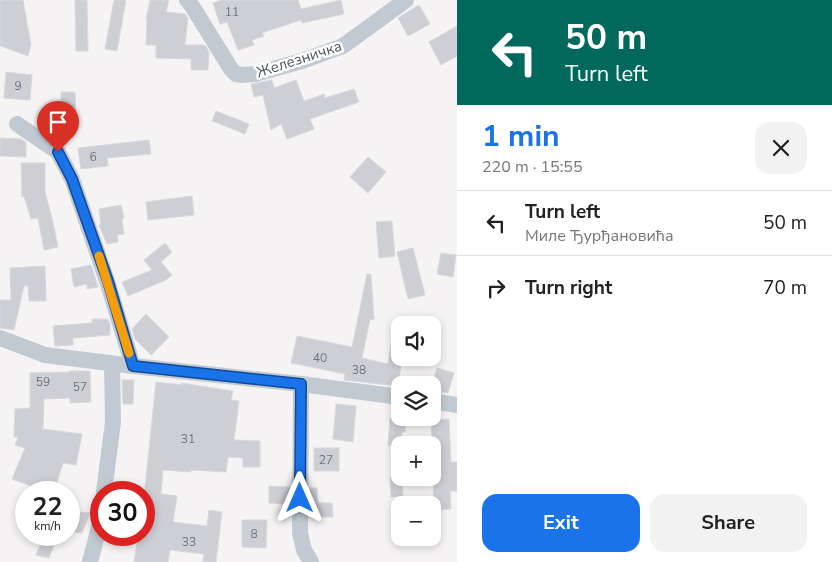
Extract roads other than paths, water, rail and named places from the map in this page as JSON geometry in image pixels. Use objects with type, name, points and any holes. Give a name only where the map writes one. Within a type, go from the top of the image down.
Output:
[{"type":"street","name":"Железничка","points":[[187,0],[230,69],[242,76],[302,61],[343,46],[406,0]]},
{"type":"street","points":[[17,124],[58,152],[72,179],[108,281],[133,366]]},
{"type":"street","points":[[0,338],[45,355],[391,396]]},
{"type":"street","points":[[105,481],[113,422],[112,364]]},
{"type":"street","points":[[301,384],[300,533],[304,550],[310,562]]},
{"type":"street","points":[[441,402],[457,405]]},
{"type":"street","points":[[90,562],[94,546]]}]
